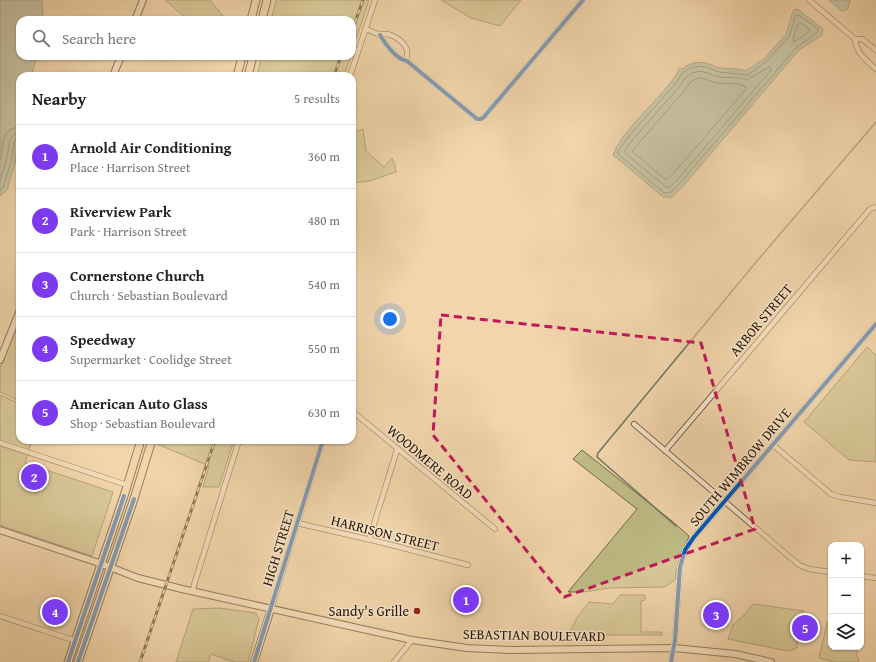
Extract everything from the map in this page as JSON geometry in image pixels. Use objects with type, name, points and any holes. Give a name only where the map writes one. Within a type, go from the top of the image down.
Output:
[{"type":"main road","points":[[137,16],[143,0]]},
{"type":"main road","points":[[252,16],[256,0]]},
{"type":"main road","points":[[263,16],[267,0]]},
{"type":"main road","points":[[115,72],[119,60]]},
{"type":"main road","points":[[238,72],[241,60]]},
{"type":"main road","points":[[249,72],[252,60]]},
{"type":"main road","points":[[0,360],[16,320]]},
{"type":"main road","points":[[68,662],[102,564],[140,444]]},
{"type":"main road","points":[[78,662],[134,499],[151,444]]},
{"type":"main road","name":"SEBASTIAN BOULEVARD","points":[[0,530],[102,564],[138,578],[412,640],[467,648],[512,650],[674,648],[735,654],[771,662]]},
{"type":"main road","name":"HIGH STREET","points":[[254,662],[271,609]]},
{"type":"street","points":[[356,58],[376,0]]},
{"type":"street","points":[[380,35],[386,45],[400,57],[407,61],[477,119],[480,119],[483,118],[583,0]]},
{"type":"street","points":[[809,0],[855,38],[862,40],[876,50]]},
{"type":"street","points":[[366,29],[380,35],[391,35],[401,41],[407,51],[407,61]]},
{"type":"street","points":[[855,38],[856,48],[861,56],[875,66]]},
{"type":"street","points":[[351,72],[355,60]]},
{"type":"street","name":"ARBOR STREET","points":[[665,451],[870,209],[876,207]]},
{"type":"street","name":"SOUTH WIMBROW DRIVE","points":[[671,662],[674,648],[680,567],[685,550],[694,537],[876,324]]},
{"type":"street","name":"WOODMERE ROAD","points":[[356,414],[397,450],[495,529]]},
{"type":"street","points":[[634,424],[799,565],[828,571]]},
{"type":"street","points":[[0,443],[127,485]]},
{"type":"street","points":[[193,591],[196,577],[238,444]]},
{"type":"street","name":"HIGH STREET","points":[[271,609],[322,444]]},
{"type":"street","points":[[773,445],[831,494],[876,503]]},
{"type":"street","points":[[369,540],[397,450]]},
{"type":"street","name":"HARRISON STREET","points":[[297,523],[468,565]]},
{"type":"street","points":[[864,576],[876,578]]},
{"type":"street","points":[[0,616],[76,641]]},
{"type":"street","points":[[394,662],[412,640]]},
{"type":"highlighted area","points":[[441,315],[701,343],[755,529],[564,597],[433,435]]},
{"type":"shaded area","points":[[165,0],[210,0],[223,16],[183,16]]},
{"type":"shaded area","points":[[276,0],[369,0],[356,40],[356,16],[272,16]]},
{"type":"shaded area","points":[[441,0],[521,0],[500,26],[471,18]]},
{"type":"shaded area","points":[[261,60],[350,60],[345,72],[258,72]]},
{"type":"shaded area","points":[[363,129],[366,151],[384,167],[392,158],[396,172],[369,181],[356,183],[356,132]]},
{"type":"shaded area","points":[[16,328],[16,399],[0,392],[0,368]]},
{"type":"shaded area","points":[[867,347],[876,355],[876,462],[849,460],[804,422]]},
{"type":"shaded area","points":[[0,395],[16,402],[16,444],[31,444],[25,463],[113,492],[92,556],[0,525]]},
{"type":"shaded area","points":[[157,444],[233,444],[219,487],[203,487],[209,466]]},
{"type":"shaded area","points":[[582,450],[689,536],[679,558],[675,580],[665,587],[609,588],[584,592],[568,592],[637,509],[573,459]]},
{"type":"shaded area","points":[[620,595],[645,595],[645,600],[641,601],[641,632],[662,632],[662,635],[568,635],[577,618],[589,602],[613,604]]},
{"type":"shaded area","points":[[753,604],[804,611],[798,634],[797,648],[788,651],[728,639],[733,625]]},
{"type":"shaded area","points":[[219,608],[256,613],[259,619],[248,662],[234,662],[211,654],[208,662],[176,662],[193,609]]},
{"type":"shaded area","points":[[827,623],[828,650],[857,650],[856,656],[859,658],[858,662],[834,662],[819,658]]},
{"type":"water","points":[[0,0],[42,0],[42,16],[16,16],[16,60],[36,60],[32,72],[16,72],[16,159],[7,190],[0,196]]},
{"type":"water","points":[[829,0],[850,0],[848,9],[842,11]]},
{"type":"water","points":[[795,9],[799,10],[823,29],[822,35],[799,50],[684,185],[672,197],[663,197],[613,156],[617,147],[630,128],[665,89],[680,68],[683,69],[695,63],[702,63],[720,68],[746,71],[765,58],[786,34]]},
{"type":"waterway","points":[[676,526],[597,457],[598,453],[757,261],[876,122]]},
{"type":"railway","points":[[356,20],[363,0]]},
{"type":"railway","points":[[335,72],[340,60]]},
{"type":"railway","points":[[140,662],[214,444]]},
{"type":"cycle path","points":[[380,35],[395,54],[407,61],[477,119],[480,119],[483,118],[583,0]]},
{"type":"cycle path","points":[[671,662],[675,640],[680,567],[685,550],[694,537],[876,324]]},
{"type":"cycle path","points":[[254,662],[322,444]]},
{"type":"cycle path","points":[[68,662],[124,496]]},
{"type":"cycle path","points":[[78,662],[134,499]]},
{"type":"place","name":"Riverview Park","points":[[34,477]]},
{"type":"place","name":"Arnold Air Conditioning","points":[[466,600]]},
{"type":"place","name":"Sandy's Grille","points":[[417,611]]},
{"type":"place","name":"Speedway","points":[[55,612]]},
{"type":"place","name":"Cornerstone Church","points":[[716,615]]},
{"type":"place","name":"American Auto Glass","points":[[805,628]]}]
